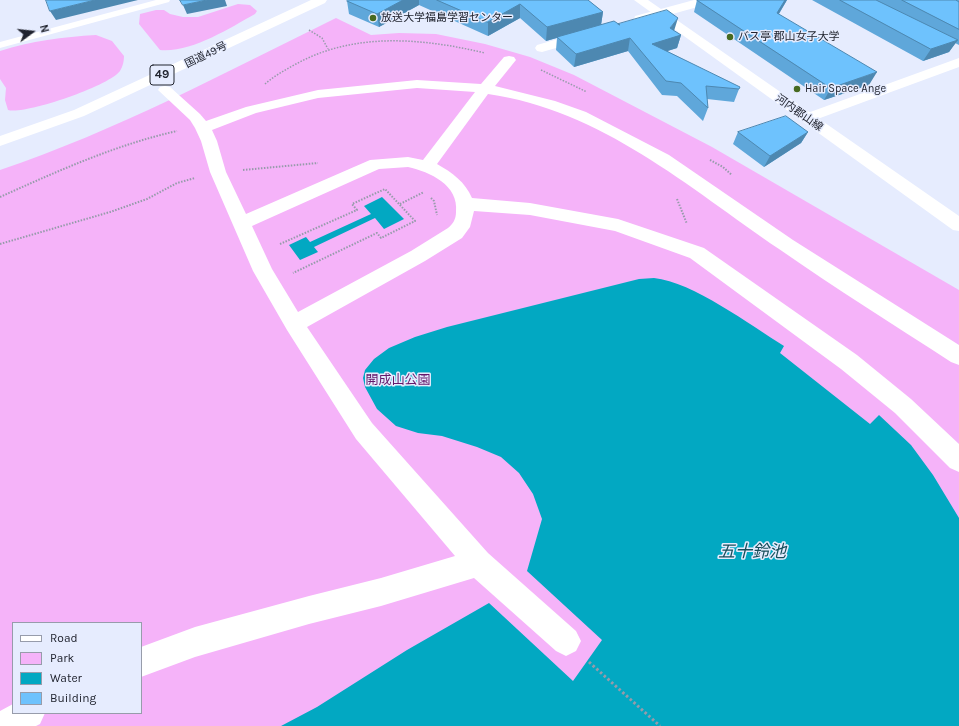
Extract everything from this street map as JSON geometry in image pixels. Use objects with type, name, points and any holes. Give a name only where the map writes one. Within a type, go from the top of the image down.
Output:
[{"type":"main road","name":"国道49号","points":[[0,141],[79,113],[321,0]]},
{"type":"main road","name":"河内郡山線","points":[[640,0],[959,225]]},
{"type":"main road","points":[[629,22],[708,0]]},
{"type":"main road","points":[[542,48],[600,31]]},
{"type":"main road","points":[[427,166],[484,89],[509,60]]},
{"type":"main road","points":[[806,118],[959,62]]},
{"type":"main road","points":[[203,128],[251,110],[318,94],[417,84],[440,84],[484,89],[550,104],[581,115],[663,159],[786,245],[959,356]]},
{"type":"main road","points":[[165,90],[195,117],[203,128],[218,172],[271,284],[294,324],[364,431],[478,563],[566,641]]},
{"type":"main road","points":[[241,223],[376,164],[408,162],[427,166],[444,174],[455,184],[462,195],[466,204],[465,216],[461,227],[455,233],[440,244],[294,324]]},
{"type":"main road","points":[[466,204],[530,209],[599,221],[650,235],[697,253],[849,362],[903,406],[959,460]]},
{"type":"main road","points":[[142,662],[195,642],[309,610],[381,592],[478,563]]},
{"type":"main road","points":[[3,726],[27,714]]},
{"type":"lane","points":[[0,45],[166,0]]},
{"type":"path","points":[[308,29],[322,38],[328,50]]},
{"type":"path","points":[[0,197],[149,136],[203,128]]},
{"type":"path","points":[[663,159],[666,174],[697,253]]},
{"type":"path","points":[[0,244],[110,212],[147,199],[177,183],[218,172],[322,162]]},
{"type":"path","points":[[418,256],[416,244],[434,228],[437,214],[434,200],[419,187]]},
{"type":"path","points":[[256,255],[356,210],[352,204],[385,189],[415,221],[381,238],[378,233],[271,284]]},
{"type":"path","points":[[400,204],[424,192]]},
{"type":"path","points":[[566,641],[660,726]]},
{"type":"green space","points":[[238,4],[250,5],[257,11],[255,14],[221,33],[184,48],[160,50],[139,24],[140,14],[156,10],[164,10],[170,14],[183,17],[198,17]]},
{"type":"green space","name":"開成山公園","points":[[336,18],[371,35],[399,33],[436,34],[485,44],[530,57],[574,75],[712,147],[959,290],[959,726],[0,726],[0,170],[86,137],[212,80]]},
{"type":"green space","points":[[96,35],[112,41],[124,56],[120,71],[113,77],[84,91],[48,104],[31,108],[8,110],[5,100],[6,88],[0,79],[0,51],[47,40]]},
{"type":"water","points":[[382,197],[404,219],[384,229],[375,218],[314,247],[318,252],[300,260],[289,245],[306,237],[310,242],[371,214],[364,206]]},
{"type":"water","name":"五十鈴池","points":[[654,278],[686,287],[738,316],[784,346],[780,353],[870,424],[879,415],[911,445],[933,475],[959,518],[959,726],[281,726],[317,707],[407,650],[489,603],[573,681],[602,640],[527,571],[542,519],[533,494],[519,473],[501,457],[477,447],[442,436],[418,433],[396,426],[377,409],[365,387],[363,378],[365,370],[374,359],[389,348],[415,337],[447,327],[639,279]]},
{"type":"building","points":[[46,0],[95,0],[50,11]]},
{"type":"building","points":[[180,0],[207,0],[183,5]]},
{"type":"building","points":[[403,0],[377,14],[347,1]]},
{"type":"building","points":[[437,0],[588,0],[603,12],[547,27],[520,4],[488,22]]},
{"type":"building","points":[[697,0],[785,0],[777,13],[877,72],[831,88]]},
{"type":"building","points":[[840,0],[876,0],[958,40],[931,49]]},
{"type":"building","points":[[902,0],[956,0],[959,2],[959,29]]},
{"type":"building","points":[[667,10],[678,18],[670,28],[681,35],[652,44],[740,87],[739,89],[706,86],[708,108],[681,83],[666,81],[630,38],[576,54],[557,37],[614,21],[618,24]]},
{"type":"building","points":[[786,116],[808,132],[770,156],[738,132]]},
{"type":"place","name":"放送大学福島学習センター","points":[[373,18]]},
{"type":"place","name":"バス亭 郡山女子大学","points":[[730,37]]},
{"type":"place","name":"Hair Space Ange","points":[[797,89]]}]
